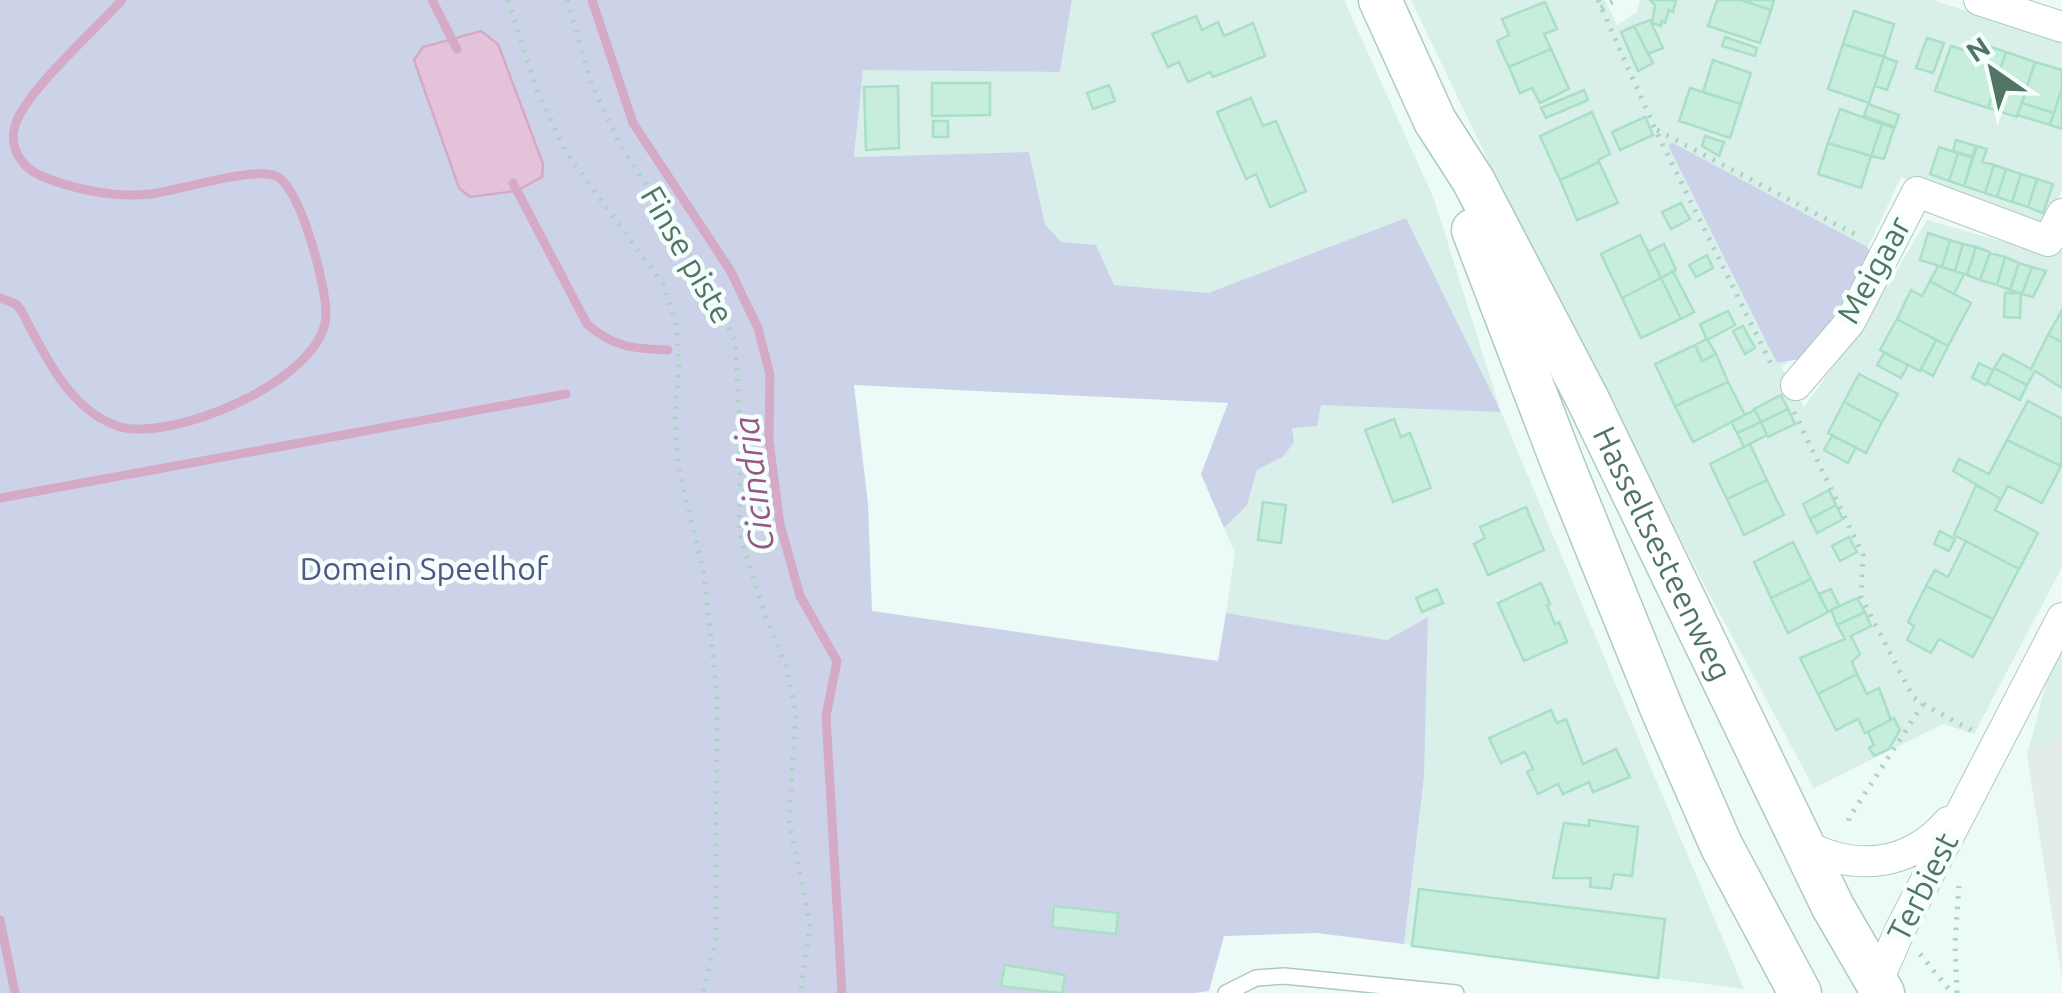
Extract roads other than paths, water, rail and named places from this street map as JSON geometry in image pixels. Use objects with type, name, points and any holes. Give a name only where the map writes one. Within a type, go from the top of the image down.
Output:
[{"type":"main road","name":"Hasseltsesteenweg","points":[[1380,0],[1435,121],[1455,187],[1562,466],[1663,712],[1722,844],[1800,993]]},
{"type":"main road","name":"Hasseltsesteenweg","points":[[1435,121],[1472,180],[1820,835],[1833,907],[1878,990]]},
{"type":"street","points":[[1979,0],[2062,27]]},
{"type":"street","name":"Meigaar","points":[[1789,391],[1850,322],[1916,192],[2048,241],[2062,214]]},
{"type":"street","name":"Terbiest","points":[[1878,990],[1971,792],[2062,618]]},
{"type":"street","name":"Terbiest","points":[[1820,835],[1820,853],[1863,864],[1887,861],[1930,841],[1971,792]]},
{"type":"lane","points":[[1226,993],[1256,978],[1284,976],[1456,993]]},
{"type":"waterway","points":[[0,298],[16,304],[72,394],[100,418],[117,426],[141,429],[172,425],[241,401],[274,383],[301,361],[319,338],[326,314],[317,261],[294,198],[276,176],[251,174],[150,194],[122,195],[52,180],[32,171],[18,155],[14,133],[21,113],[46,79],[122,0]]},
{"type":"waterway","points":[[432,0],[457,49]]},
{"type":"waterway","name":"Cicindria","points":[[592,0],[633,123],[730,270],[758,328],[770,375],[769,441],[780,524],[800,596],[837,661],[826,716],[842,993]]},
{"type":"waterway","points":[[513,183],[587,324],[624,345],[668,350]]},
{"type":"waterway","points":[[0,498],[566,394]]},
{"type":"waterway","points":[[0,920],[15,993]]},
{"type":"park label","name":"Domein Speelhof","points":[[424,569]]}]
